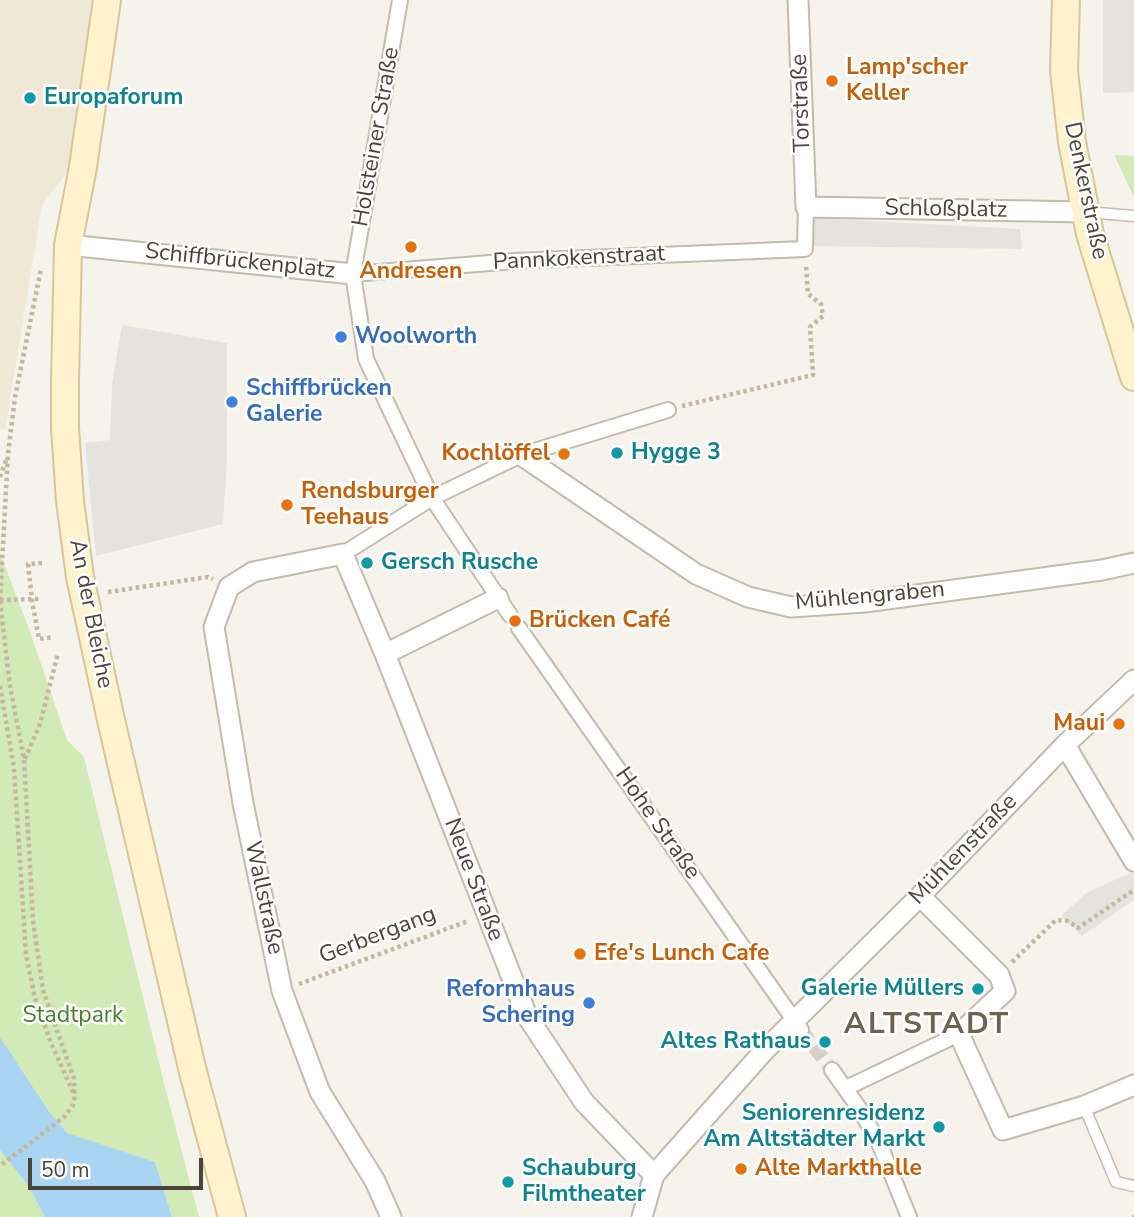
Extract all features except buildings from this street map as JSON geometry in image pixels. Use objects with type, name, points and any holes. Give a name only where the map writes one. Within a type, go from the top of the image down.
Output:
[{"type":"main road","name":"An der Bleiche","points":[[107,0],[83,167],[68,245],[65,428],[70,501],[80,577],[111,720],[193,1072],[232,1217]]},
{"type":"main road","name":"Denkerstraße","points":[[1066,0],[1064,71],[1072,142],[1090,234],[1134,377]]},
{"type":"street","name":"Holsteiner Straße","points":[[353,274],[400,0]]},
{"type":"street","name":"Torstraße","points":[[798,0],[806,207]]},
{"type":"street","name":"Schloßplatz","points":[[806,207],[1087,212]]},
{"type":"street","points":[[805,247],[806,207]]},
{"type":"street","name":"Schiffbrückenplatz","points":[[68,245],[353,274],[366,359],[432,499]]},
{"type":"street","name":"Pannkokenstraat","points":[[353,274],[525,261],[805,247]]},
{"type":"street","points":[[229,587],[253,572],[343,554],[432,499],[521,455],[668,410]]},
{"type":"street","name":"Mühlengraben","points":[[521,455],[695,574],[748,597],[791,607],[865,601],[1102,570],[1134,563]]},
{"type":"street","points":[[432,499],[510,615]]},
{"type":"street","name":"Neue Straße","points":[[343,554],[527,1016],[584,1102],[654,1175]]},
{"type":"street","name":"Wallstraße","points":[[229,587],[214,627],[243,803],[282,991],[320,1092],[375,1181],[391,1217]]},
{"type":"street","points":[[385,654],[498,598]]},
{"type":"street","name":"Hohe Straße","points":[[519,628],[798,1025]]},
{"type":"street","name":"Mühlenstraße","points":[[654,1175],[764,1051],[798,1025],[1065,745],[1134,680]]},
{"type":"street","points":[[1065,745],[1134,861]]},
{"type":"street","points":[[846,1088],[960,1034],[1005,991],[999,975],[920,897]]},
{"type":"street","points":[[960,1034],[1003,1130],[1084,1106],[1134,1085]]},
{"type":"street","points":[[832,1070],[879,1143],[909,1217]]},
{"type":"street","points":[[642,1217],[654,1175]]},
{"type":"lane","points":[[1087,212],[1134,216]]},
{"type":"lane","points":[[1084,1106],[1116,1182],[1134,1186]]},
{"type":"path","points":[[668,410],[813,375],[810,327],[823,316],[821,304],[808,294],[805,247]]},
{"type":"path","points":[[0,1166],[64,1117],[73,1105],[75,1096],[74,1079],[43,990],[33,920],[24,759],[10,686],[0,600],[8,454],[15,397],[43,260]]},
{"type":"path","points":[[0,477],[8,454]]},
{"type":"path","points":[[43,564],[29,564],[32,600],[39,639],[54,637]]},
{"type":"path","points":[[106,593],[208,577],[229,587]]},
{"type":"path","points":[[0,600],[39,599]]},
{"type":"path","points":[[24,759],[40,724],[58,653]]},
{"type":"path","points":[[0,686],[14,768],[26,955],[35,998],[51,1043],[75,1096]]},
{"type":"path","points":[[999,975],[1056,920],[1068,921],[1078,928],[1134,890]]},
{"type":"path","name":"Gerbergang","points":[[282,991],[486,914]]},
{"type":"shaded area","points":[[0,0],[102,0],[78,158],[42,205],[5,430],[0,428]]},
{"type":"shaded area","points":[[1103,0],[1134,0],[1134,92],[1103,93]]},
{"type":"shaded area","points":[[814,218],[1020,229],[1022,249],[813,246]]},
{"type":"shaded area","points":[[122,325],[227,343],[227,460],[223,524],[96,556],[85,443],[110,440],[112,384]]},
{"type":"shaded area","points":[[1132,872],[1134,900],[1082,936],[1061,916],[1086,893]]},
{"type":"green space","points":[[1114,155],[1134,156],[1134,197]]},
{"type":"green space","name":"Stadtpark","points":[[0,553],[67,740],[84,757],[199,1217],[172,1217],[155,1162],[67,1134],[0,1037]]},
{"type":"green space","points":[[0,1150],[29,1187],[45,1217],[0,1217]]},
{"type":"water","points":[[0,1037],[50,1113],[67,1133],[155,1162],[172,1217],[45,1217],[29,1187],[0,1150]]},
{"type":"tunnel","points":[[801,1030],[832,1070]]},
{"type":"place","name":"Lamp'scher Keller","points":[[832,81]]},
{"type":"place","name":"Europaforum","points":[[30,98]]},
{"type":"place","name":"Andresen","points":[[411,247]]},
{"type":"place","name":"Woolworth","points":[[341,337]]},
{"type":"place","name":"Schiffbrücken Galerie","points":[[232,402]]},
{"type":"place","name":"Hygge 3","points":[[617,453]]},
{"type":"place","name":"Kochlöffel","points":[[564,454]]},
{"type":"place","name":"Rendsburger Teehaus","points":[[287,505]]},
{"type":"place","name":"Gersch Rusche","points":[[367,563]]},
{"type":"place","name":"Brücken Café","points":[[515,621]]},
{"type":"place","name":"Maui","points":[[1119,724]]},
{"type":"place","name":"Efe's Lunch Cafe","points":[[580,954]]},
{"type":"place","name":"Galerie Müllers","points":[[978,989]]},
{"type":"place","name":"Reformhaus Schering","points":[[589,1003]]},
{"type":"place","name":"Altes Rathaus","points":[[825,1042]]},
{"type":"place","name":"Seniorenresidenz Am Altstädter Markt","points":[[939,1127]]},
{"type":"place","name":"Alte Markthalle","points":[[741,1169]]},
{"type":"place","name":"Schauburg Filmtheater","points":[[508,1182]]},
{"type":"district","name":"ALTSTADT","points":[[927,1026]]}]
